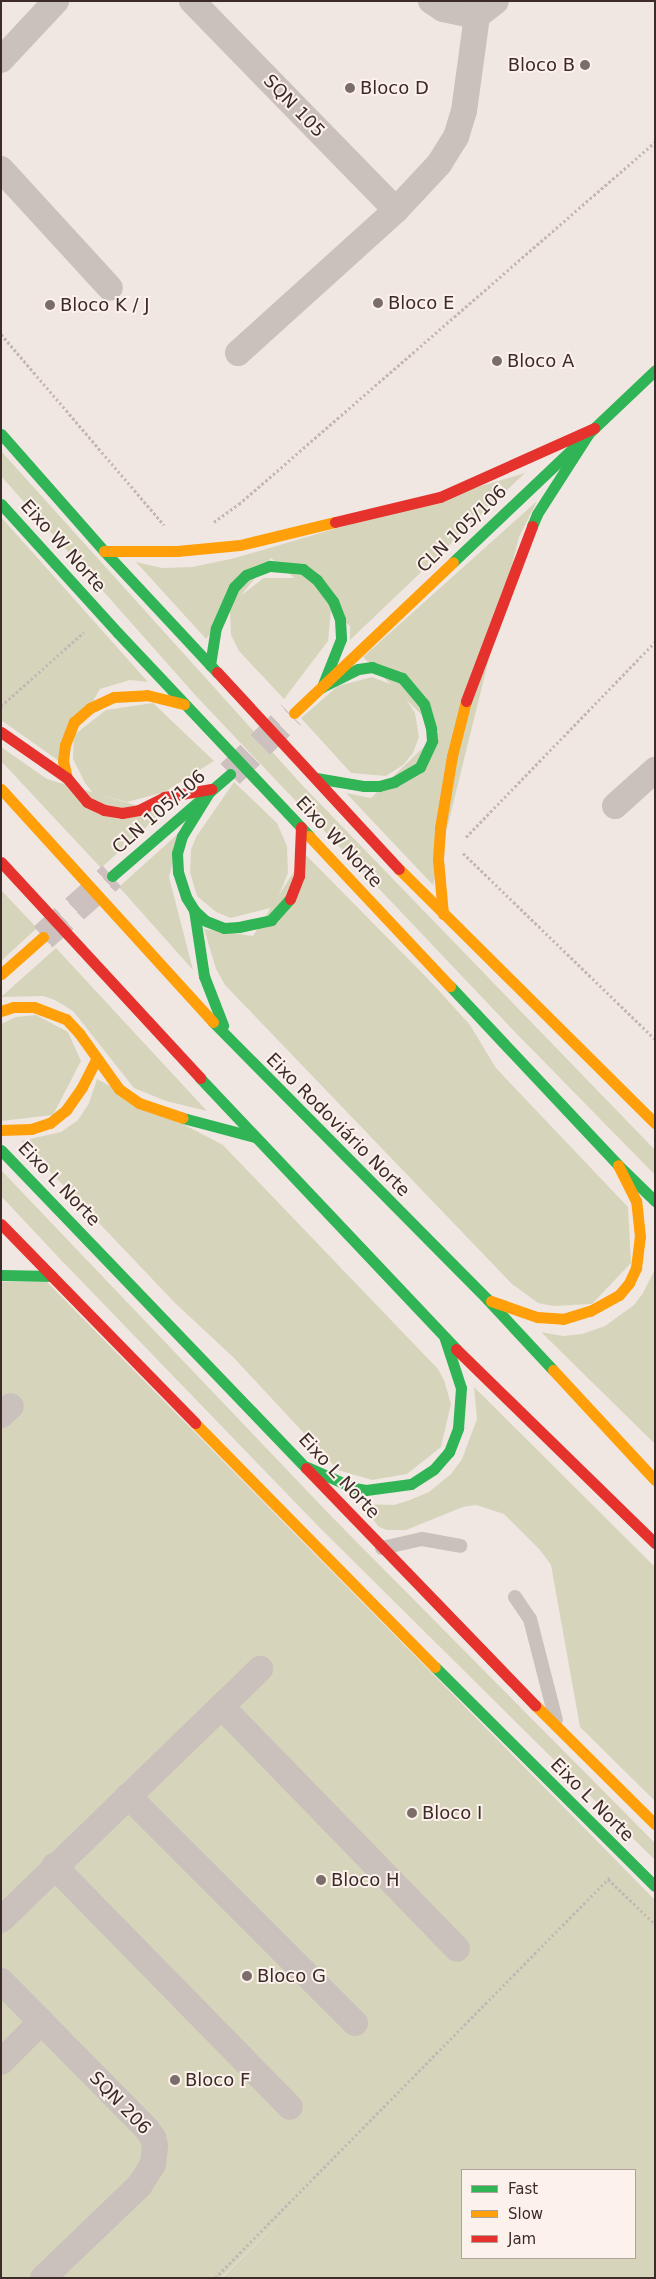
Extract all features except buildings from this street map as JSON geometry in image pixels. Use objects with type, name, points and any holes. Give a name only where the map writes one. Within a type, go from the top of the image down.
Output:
[{"type":"main road","name":"CLN 105/106","points":[[294,713],[655,370]]},
{"type":"main road","points":[[104,551],[177,551],[240,545],[440,497],[593,429]]},
{"type":"main road","points":[[443,914],[438,859],[440,828],[452,756],[468,695],[537,514],[593,429]]},
{"type":"main road","name":"Eixo W Norte","points":[[1,434],[104,551],[316,778],[382,852],[655,1123]]},
{"type":"main road","name":"Eixo W Norte","points":[[1,504],[184,704],[618,1165],[655,1201]]},
{"type":"main road","points":[[210,665],[216,628],[234,587],[246,575],[270,566],[287,566],[303,569],[317,580],[333,601],[340,619],[341,639],[322,687]]},
{"type":"main road","points":[[316,778],[364,786],[379,786],[394,782],[420,767],[432,741],[431,728],[424,704],[409,684],[395,675],[372,667],[358,669],[322,687]]},
{"type":"main road","points":[[66,778],[63,761],[65,745],[74,722],[90,708],[114,697],[147,695],[184,704]]},
{"type":"main road","points":[[1,732],[66,778],[87,802],[104,810],[122,813],[139,810],[164,797],[211,789]]},
{"type":"main road","name":"CLN 105/106","points":[[112,876],[230,774]]},
{"type":"main road","name":"Eixo Rodoviário Norte","points":[[1,789],[229,1040],[487,1299],[655,1480]]},
{"type":"main road","points":[[211,789],[182,836],[177,853],[178,872],[186,897],[194,910],[206,921],[224,928],[258,924],[271,920],[281,912],[296,888],[300,876],[301,827]]},
{"type":"main road","points":[[1,862],[255,1137],[444,1336],[655,1543]]},
{"type":"main road","points":[[194,910],[204,976],[229,1040]]},
{"type":"main road","points":[[1,974],[43,937]]},
{"type":"main road","points":[[1,1011],[13,1007],[34,1007],[66,1019],[79,1033],[96,1059],[120,1089],[139,1103],[163,1113],[255,1137]]},
{"type":"main road","points":[[1,1130],[32,1129],[50,1123],[66,1110],[82,1087],[96,1059]]},
{"type":"main road","name":"Eixo L Norte","points":[[1,1150],[307,1467],[382,1548],[559,1730],[655,1824]]},
{"type":"main road","points":[[487,1299],[537,1317],[563,1318],[590,1311],[619,1295],[629,1283],[636,1268],[640,1238],[636,1201],[618,1165]]},
{"type":"main road","name":"Eixo L Norte","points":[[1,1224],[407,1640],[655,1886]]},
{"type":"main road","points":[[1,1275],[52,1276]]},
{"type":"main road","points":[[307,1467],[354,1488],[366,1490],[411,1484],[434,1468],[449,1452],[458,1428],[461,1388],[444,1336]]},
{"type":"street","points":[[1,60],[56,1]]},
{"type":"street","name":"SQN 105","points":[[192,1],[396,210]]},
{"type":"street","points":[[238,353],[396,210],[439,164],[456,137],[464,111],[487,9],[443,9],[432,1]]},
{"type":"street","points":[[1,169],[110,288]]},
{"type":"street","points":[[615,806],[655,770]]},
{"type":"street","points":[[1,1920],[54,1866],[260,1669]]},
{"type":"street","points":[[222,1707],[457,1949]]},
{"type":"street","points":[[128,1796],[355,2023]]},
{"type":"street","points":[[54,1866],[290,2107]]},
{"type":"street","name":"SQN 206","points":[[1,1981],[147,2129],[153,2138],[156,2155],[148,2174],[139,2186],[43,2278]]},
{"type":"street","points":[[1,2062],[40,2022]]},
{"type":"lane","points":[[382,1548],[422,1539],[460,1546]]},
{"type":"lane","points":[[514,1597],[530,1619],[559,1730]]},
{"type":"path","points":[[210,525],[239,504],[655,142]]},
{"type":"path","points":[[1,334],[169,531]]},
{"type":"path","points":[[1,706],[85,631]]},
{"type":"path","points":[[457,846],[655,642]]},
{"type":"path","points":[[440,828],[655,1039]]},
{"type":"path","points":[[215,2278],[627,1859]]},
{"type":"path","points":[[608,1880],[655,1924]]},
{"type":"green space","points":[[1,451],[303,786],[655,1150],[655,1175],[514,1031],[197,697],[1,476]]},
{"type":"green space","points":[[525,473],[350,640],[350,626],[271,558],[206,639],[136,562],[162,568],[192,567],[235,558]]},
{"type":"green space","points":[[537,501],[519,537],[433,885],[346,793],[371,798],[439,732],[363,657]]},
{"type":"green space","points":[[1,517],[148,682],[130,680],[100,689],[59,761],[1,720]]},
{"type":"green space","points":[[264,578],[297,578],[331,610],[328,641],[284,699],[239,651],[231,635],[230,611],[235,600]]},
{"type":"green space","points":[[372,677],[398,687],[415,713],[419,737],[413,753],[403,765],[386,776],[351,773],[301,718],[338,686]]},
{"type":"green space","points":[[153,703],[214,761],[165,792],[127,802],[93,793],[85,783],[73,759],[74,735],[106,710]]},
{"type":"green space","points":[[1,747],[47,779],[162,813],[101,868],[1,761]]},
{"type":"green space","points":[[234,782],[277,823],[287,846],[288,873],[274,907],[231,918],[216,912],[197,896],[190,872],[191,850],[196,837]]},
{"type":"green space","points":[[181,831],[169,877],[193,970],[119,887]]},
{"type":"green space","points":[[305,854],[431,982],[470,1025],[496,1068],[628,1207],[631,1263],[592,1304],[553,1306],[538,1303],[512,1284],[225,985],[216,969],[204,929],[253,936]]},
{"type":"green space","points":[[1,890],[37,928],[1,961]]},
{"type":"green space","points":[[56,948],[207,1111],[166,1101],[134,1088],[73,1011],[55,1000],[43,996],[1,997]]},
{"type":"green space","points":[[36,1015],[68,1032],[81,1061],[53,1115],[1,1121],[1,1024],[16,1017]]},
{"type":"green space","points":[[97,1079],[223,1145],[438,1369],[444,1380],[451,1404],[441,1447],[407,1474],[372,1480],[338,1470],[234,1358],[175,1303],[21,1141],[61,1132],[78,1120],[89,1103]]},
{"type":"green space","points":[[1,1170],[331,1516],[655,1843],[655,1860],[320,1528],[61,1260],[1,1196]]},
{"type":"green space","points":[[655,1269],[655,1444],[541,1332],[563,1336],[582,1334],[605,1326],[634,1305],[643,1293]]},
{"type":"green space","points":[[1,1282],[47,1282],[655,1900],[655,2278],[222,2278],[298,2202],[221,2278],[1,2278]]},
{"type":"green space","points":[[474,1387],[655,1567],[655,1801],[580,1727],[551,1565],[540,1550],[504,1514],[476,1505],[463,1507],[406,1530],[387,1530],[379,1527],[360,1504],[394,1505],[410,1500],[429,1492],[451,1474],[462,1459],[477,1419]]},
{"type":"tunnel","points":[[230,774],[291,715]]},
{"type":"tunnel","points":[[43,937],[112,876]]},
{"type":"traffic: fast","points":[[453,562],[655,370]]},
{"type":"traffic: fast","points":[[532,526],[537,514],[591,430]]},
{"type":"traffic: fast","points":[[1,434],[104,551],[217,672]]},
{"type":"traffic: fast","points":[[1,504],[118,633],[309,836]]},
{"type":"traffic: fast","points":[[210,665],[216,628],[234,587],[246,575],[270,566],[303,569],[317,580],[333,601],[340,619],[341,639],[322,687]]},
{"type":"traffic: fast","points":[[316,778],[364,786],[379,786],[394,782],[420,767],[432,741],[431,728],[424,704],[402,678],[372,667],[358,669],[322,687]]},
{"type":"traffic: fast","points":[[112,876],[230,774]]},
{"type":"traffic: fast","points":[[211,789],[182,836],[177,853],[178,872],[186,897],[194,910],[206,921],[224,928],[239,927],[271,920],[290,899]]},
{"type":"traffic: fast","points":[[194,910],[204,976],[223,1025]]},
{"type":"traffic: fast","points":[[450,986],[618,1165],[655,1201]]},
{"type":"traffic: fast","points":[[213,1022],[487,1299],[553,1370]]},
{"type":"traffic: fast","points":[[200,1078],[456,1349]]},
{"type":"traffic: fast","points":[[183,1118],[255,1137]]},
{"type":"traffic: fast","points":[[1,1150],[306,1468]]},
{"type":"traffic: fast","points":[[1,1275],[52,1276]]},
{"type":"traffic: fast","points":[[307,1467],[354,1488],[366,1490],[411,1484],[434,1469],[449,1452],[458,1428],[461,1388],[445,1339]]},
{"type":"traffic: fast","points":[[435,1667],[655,1886]]},
{"type":"traffic: slow","points":[[104,551],[177,551],[240,545],[335,522]]},
{"type":"traffic: slow","points":[[294,713],[453,562]]},
{"type":"traffic: slow","points":[[67,778],[63,761],[65,745],[74,722],[90,708],[114,697],[147,695],[184,704]]},
{"type":"traffic: slow","points":[[443,914],[438,859],[440,828],[452,756],[466,701]]},
{"type":"traffic: slow","points":[[1,789],[213,1022]]},
{"type":"traffic: slow","points":[[309,836],[450,986]]},
{"type":"traffic: slow","points":[[399,869],[655,1123]]},
{"type":"traffic: slow","points":[[1,974],[43,937]]},
{"type":"traffic: slow","points":[[1,1011],[13,1007],[34,1007],[66,1019],[79,1033],[119,1089],[139,1103],[183,1118]]},
{"type":"traffic: slow","points":[[1,1130],[31,1129],[50,1123],[66,1110],[82,1087],[96,1059]]},
{"type":"traffic: slow","points":[[491,1301],[537,1317],[563,1319],[590,1311],[619,1295],[629,1283],[636,1268],[640,1237],[636,1201],[618,1165]]},
{"type":"traffic: slow","points":[[553,1370],[655,1480]]},
{"type":"traffic: slow","points":[[195,1423],[435,1667]]},
{"type":"traffic: slow","points":[[535,1705],[655,1824]]},
{"type":"traffic: jam","points":[[335,522],[440,497],[594,428]]},
{"type":"traffic: jam","points":[[466,701],[532,526]]},
{"type":"traffic: jam","points":[[217,672],[399,869]]},
{"type":"traffic: jam","points":[[1,732],[67,778],[87,802],[104,810],[122,813],[139,810],[164,797],[211,789]]},
{"type":"traffic: jam","points":[[290,899],[299,876],[301,827]]},
{"type":"traffic: jam","points":[[1,862],[200,1078]]},
{"type":"traffic: jam","points":[[1,1224],[195,1423]]},
{"type":"traffic: jam","points":[[456,1349],[655,1543]]},
{"type":"traffic: jam","points":[[306,1468],[535,1705]]},
{"type":"place","name":"Bloco B","points":[[585,65]]},
{"type":"place","name":"Bloco D","points":[[350,88]]},
{"type":"place","name":"Bloco E","points":[[378,303]]},
{"type":"place","name":"Bloco K / J","points":[[50,305]]},
{"type":"place","name":"Bloco A","points":[[497,361]]},
{"type":"place","name":"Bloco I","points":[[412,1813]]},
{"type":"place","name":"Bloco H","points":[[321,1880]]},
{"type":"place","name":"Bloco G","points":[[247,1976]]},
{"type":"place","name":"Bloco F","points":[[175,2080]]}]
